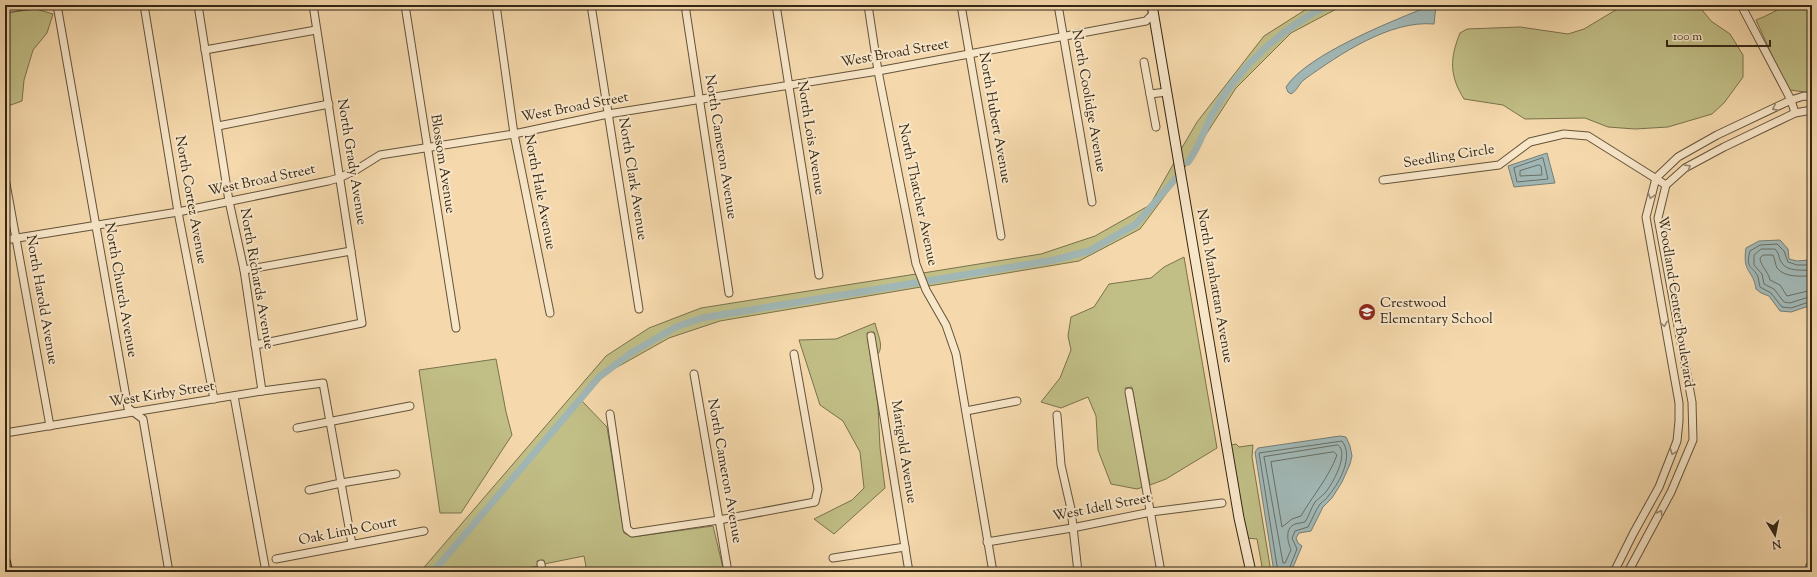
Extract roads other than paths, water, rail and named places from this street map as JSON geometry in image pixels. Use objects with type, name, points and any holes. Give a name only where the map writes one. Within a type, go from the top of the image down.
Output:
[{"type":"main road","points":[[5,562],[7,572]]},
{"type":"street","points":[[5,8],[28,5]]},
{"type":"street","name":"North Church Avenue","points":[[57,5],[94,225],[128,408],[143,419],[169,572]]},
{"type":"street","name":"North Cortez Avenue","points":[[144,5],[178,212],[214,399]]},
{"type":"street","name":"North Richards Avenue","points":[[198,5],[229,201],[244,270],[262,391]]},
{"type":"street","name":"North Grady Avenue","points":[[255,345],[362,323],[313,5]]},
{"type":"street","name":"Blossom Avenue","points":[[404,5],[456,328]]},
{"type":"street","name":"North Hale Avenue","points":[[496,5],[514,134],[550,313]]},
{"type":"street","name":"North Clark Avenue","points":[[591,5],[639,309]]},
{"type":"street","name":"North Cameron Avenue","points":[[685,5],[729,293]]},
{"type":"street","name":"North Lois Avenue","points":[[776,5],[819,274]]},
{"type":"street","name":"North Thatcher Avenue","points":[[868,5],[878,71],[913,248],[921,278],[926,290],[946,325],[956,354],[992,572]]},
{"type":"street","name":"North Hubert Avenue","points":[[961,5],[1001,236]]},
{"type":"street","name":"North Coolidge Avenue","points":[[1058,5],[1092,202]]},
{"type":"street","points":[[1741,5],[1791,100],[1795,113]]},
{"type":"street","name":"West Broad Street","points":[[5,240],[178,212],[339,178],[380,155],[514,134],[608,114],[878,71],[1146,21],[1153,9]]},
{"type":"street","name":"North Manhattan Avenue","points":[[1153,9],[1239,518],[1251,572]]},
{"type":"street","points":[[205,50],[316,30]]},
{"type":"street","points":[[1144,62],[1156,127]]},
{"type":"street","points":[[1150,94],[1166,92]]},
{"type":"street","points":[[1656,178],[1678,157],[1717,135],[1791,100],[1804,96],[1812,97]]},
{"type":"street","points":[[218,126],[329,104]]},
{"type":"street","points":[[1666,184],[1685,168],[1704,158],[1795,113],[1812,110]]},
{"type":"street","name":"Seedling Circle","points":[[1383,180],[1499,166],[1530,142],[1564,134],[1588,136],[1666,184]]},
{"type":"street","name":"North Harold Avenue","points":[[5,178],[50,426]]},
{"type":"street","name":"Woodland Center Boulevard","points":[[1614,572],[1659,487],[1677,440],[1679,403],[1646,217],[1656,178]]},
{"type":"street","name":"Woodland Center Boulevard","points":[[1628,572],[1671,492],[1693,440],[1692,402],[1658,218],[1666,184]]},
{"type":"street","points":[[244,270],[351,251]]},
{"type":"street","name":"Marigold Avenue","points":[[871,336],[909,572]]},
{"type":"street","points":[[610,414],[627,529],[632,533],[719,520],[815,502],[818,489],[794,354]]},
{"type":"street","name":"North Cameron Avenue","points":[[694,374],[728,572]]},
{"type":"street","name":"West Kirby Street","points":[[5,433],[135,413],[262,391],[323,383],[330,422]]},
{"type":"street","points":[[1129,392],[1161,572]]},
{"type":"street","points":[[234,396],[266,572]]},
{"type":"street","points":[[966,412],[1017,402]]},
{"type":"street","points":[[1679,403],[1692,402]]},
{"type":"street","points":[[297,428],[410,406]]},
{"type":"street","points":[[1057,415],[1062,465],[1071,509],[1078,572]]},
{"type":"street","points":[[330,422],[352,544]]},
{"type":"street","points":[[309,490],[396,474]]},
{"type":"street","name":"West Idell Street","points":[[987,542],[1072,528],[1151,512],[1222,503]]},
{"type":"street","points":[[1640,521],[1652,527]]},
{"type":"street","name":"Oak Limb Court","points":[[276,559],[424,531]]},
{"type":"street","points":[[833,558],[905,547]]},
{"type":"street","points":[[541,564],[542,572]]},
{"type":"water","points":[[1432,5],[1436,5],[1434,24],[1417,24],[1400,27],[1383,33],[1334,59],[1301,82],[1291,94],[1288,92],[1286,87],[1312,62],[1353,39]]},
{"type":"water","points":[[1547,153],[1555,183],[1514,187],[1508,166]]},
{"type":"water","points":[[1780,240],[1788,249],[1789,259],[1797,261],[1809,260],[1812,262],[1812,305],[1791,312],[1780,311],[1769,296],[1756,289],[1753,278],[1745,262],[1746,248],[1759,241]]},
{"type":"water","points":[[1340,436],[1346,437],[1352,456],[1342,482],[1332,498],[1323,507],[1311,531],[1299,533],[1296,538],[1298,543],[1302,546],[1291,572],[1274,572],[1255,452],[1258,448]]},
{"type":"water","points":[[1812,558],[1812,572],[1805,572],[1806,564]]},
{"type":"waterway","points":[[1188,162],[1223,96],[1248,65],[1263,50],[1294,25],[1329,5]]},
{"type":"waterway","points":[[433,572],[599,377],[631,353],[676,327],[702,318],[1054,260],[1089,251],[1136,224],[1176,178]]},
{"type":"place","name":"Crestwood Elementary School","points":[[1367,312]]}]
